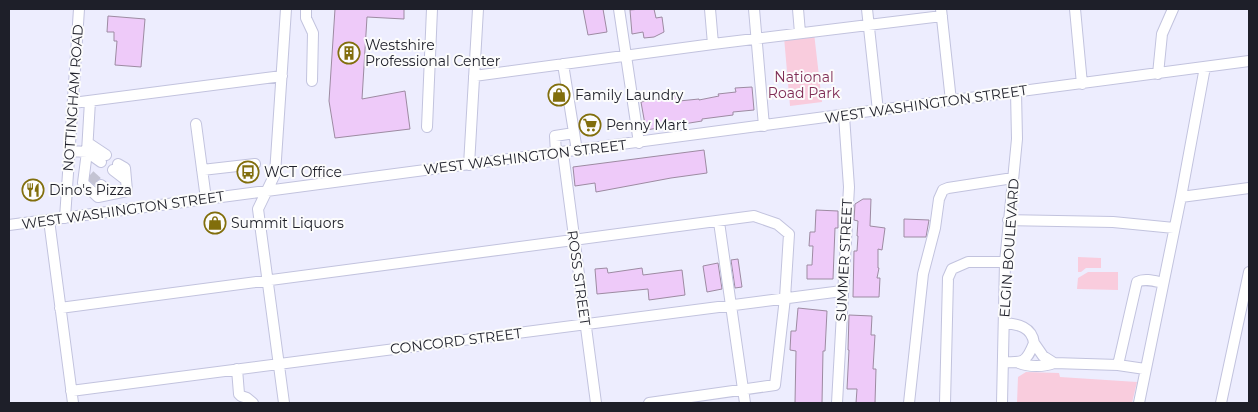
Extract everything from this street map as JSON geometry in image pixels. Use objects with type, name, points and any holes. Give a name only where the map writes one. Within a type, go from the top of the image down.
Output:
[{"type":"street","name":"NOTTINGHAM ROAD","points":[[65,218],[79,9]]},
{"type":"street","points":[[284,403],[258,209],[275,174],[286,9]]},
{"type":"street","points":[[306,9],[306,18],[313,33],[312,81]]},
{"type":"street","points":[[427,127],[432,9]]},
{"type":"street","points":[[469,165],[478,9]]},
{"type":"street","points":[[619,9],[639,142]]},
{"type":"street","points":[[710,9],[713,44]]},
{"type":"street","points":[[754,9],[764,126]]},
{"type":"street","points":[[798,9],[800,33]]},
{"type":"street","points":[[867,9],[878,111]]},
{"type":"street","points":[[1075,9],[1082,84]]},
{"type":"street","points":[[1158,74],[1162,34],[1173,9]]},
{"type":"street","points":[[474,76],[941,13],[951,101]]},
{"type":"street","name":"WEST WASHINGTON STREET","points":[[9,225],[1249,62]]},
{"type":"street","points":[[563,64],[577,151]]},
{"type":"street","points":[[1139,403],[1205,67]]},
{"type":"street","points":[[73,103],[282,76]]},
{"type":"street","name":"ELGIN BOULEVARD","points":[[1002,403],[1005,262],[1018,123],[1016,92]]},
{"type":"street","points":[[90,101],[86,174],[83,183],[98,196],[127,191]]},
{"type":"street","name":"SUMMER STREET","points":[[837,403],[848,187],[844,116]]},
{"type":"street","points":[[196,124],[206,199]]},
{"type":"street","points":[[559,153],[555,136],[574,133]]},
{"type":"street","points":[[70,151],[87,148],[103,158]]},
{"type":"street","name":"ROSS STREET","points":[[559,153],[574,240],[596,403]]},
{"type":"street","points":[[202,170],[255,164]]},
{"type":"street","points":[[115,167],[125,168],[129,209]]},
{"type":"street","points":[[68,175],[86,174]]},
{"type":"street","points":[[909,403],[923,274],[935,228],[939,199],[943,190],[1013,178]]},
{"type":"street","points":[[101,184],[109,195],[107,212]]},
{"type":"street","points":[[1180,197],[1249,188]]},
{"type":"street","points":[[60,308],[754,216],[777,224],[789,234],[775,385],[649,403]]},
{"type":"street","points":[[49,220],[72,403]]},
{"type":"street","points":[[1008,220],[1113,222],[1174,228]]},
{"type":"street","points":[[719,222],[745,403]]},
{"type":"street","points":[[945,403],[948,278],[952,269],[968,262],[1005,262]]},
{"type":"street","points":[[1221,403],[1249,272]]},
{"type":"street","points":[[1118,365],[1137,282],[1147,280],[1163,282]]},
{"type":"street","name":"CONCORD STREET","points":[[71,391],[842,291]]},
{"type":"street","points":[[1004,323],[1014,324],[1030,332],[1034,344],[1043,356],[1054,363]]},
{"type":"street","points":[[1019,363],[1026,360],[1034,344]]},
{"type":"street","points":[[1003,362],[1048,366],[1054,363],[1118,365],[1146,369]]},
{"type":"street","points":[[237,369],[239,394],[253,403]]},
{"type":"green space","name":"National Road Park","points":[[814,33],[822,102],[790,106],[784,37]]},
{"type":"green space","points":[[1078,257],[1101,258],[1101,268],[1086,268],[1078,272]]},
{"type":"green space","points":[[1088,272],[1118,272],[1118,290],[1077,289],[1078,278]]},
{"type":"green space","points":[[1026,372],[1059,373],[1060,377],[1137,382],[1132,403],[1017,403],[1018,377]]},
{"type":"building","name":"Westshire Professional Center","points":[[335,9],[404,9],[404,19],[367,17],[362,99],[405,91],[410,129],[335,138],[329,101]]},
{"type":"building","points":[[583,9],[603,9],[607,32],[588,35]]},
{"type":"building","points":[[654,9],[656,18],[662,17],[664,32],[654,37],[644,38],[643,32],[632,34],[630,10]]},
{"type":"building","points":[[108,16],[145,19],[141,67],[115,65],[117,41],[114,41],[114,32],[107,32]]},
{"type":"building","points":[[752,87],[754,110],[733,112],[733,115],[646,130],[641,102],[679,95],[679,101],[699,100],[719,96],[718,94],[736,92],[735,88]]},
{"type":"building","points":[[704,150],[707,173],[596,192],[595,183],[575,186],[573,167]]},
{"type":"building","points":[[863,199],[871,199],[870,226],[885,228],[882,250],[878,249],[879,268],[877,278],[880,278],[879,297],[853,297],[854,251],[857,251],[858,236],[858,221],[854,220],[855,204]]},
{"type":"building","points":[[816,210],[838,211],[838,228],[835,228],[833,279],[807,279],[807,265],[812,265],[813,246],[809,246],[810,232],[815,232]]},
{"type":"building","points":[[904,219],[929,220],[926,237],[904,237]]},
{"type":"building","points":[[738,259],[742,287],[735,288],[731,260]]},
{"type":"building","points":[[718,263],[722,289],[707,292],[703,266]]},
{"type":"building","points":[[607,268],[608,273],[642,268],[643,275],[682,270],[685,295],[649,300],[648,289],[597,294],[595,269]]},
{"type":"building","points":[[798,308],[827,311],[825,351],[823,351],[822,403],[795,403],[796,351],[790,350],[791,331],[796,331]]},
{"type":"building","points":[[849,315],[872,316],[871,335],[875,335],[873,369],[876,369],[875,403],[856,403],[857,389],[847,389]]},
{"type":"tunnel","points":[[90,175],[101,185]]},
{"type":"place","name":"Westshire Professional Center","points":[[349,53]]},
{"type":"place","name":"Family Laundry","points":[[559,95]]},
{"type":"place","name":"Penny Mart","points":[[590,125]]},
{"type":"place","name":"WCT Office","points":[[248,172]]},
{"type":"place","name":"Dino's Pizza","points":[[33,190]]},
{"type":"place","name":"Summit Liquors","points":[[215,223]]}]
